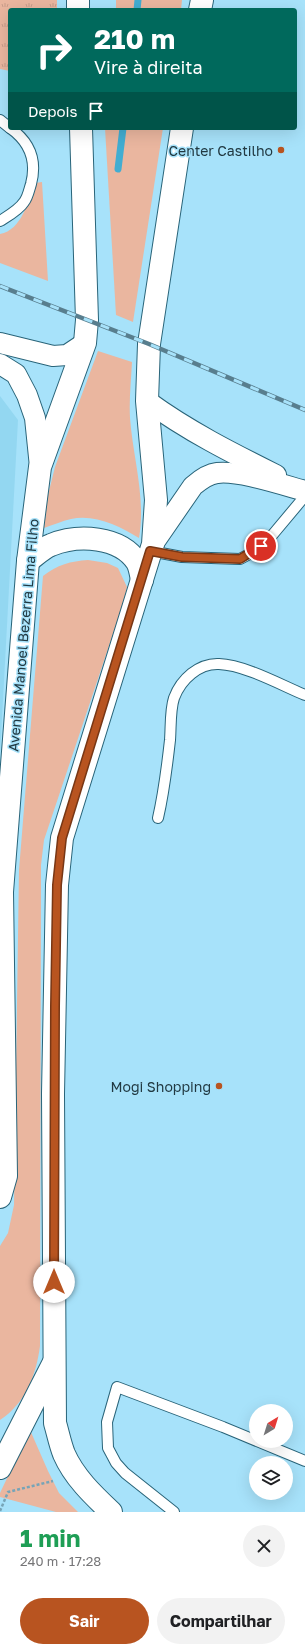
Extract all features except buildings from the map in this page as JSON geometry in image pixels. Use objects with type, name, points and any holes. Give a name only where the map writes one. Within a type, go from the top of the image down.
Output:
[{"type":"main road","name":"Avenida Manoel Bezerra Lima Filho","points":[[0,1197],[6,1176],[2,892],[28,560],[40,467],[85,343],[87,320],[81,130]]},
{"type":"main road","points":[[111,1512],[85,1488],[75,1473],[64,1453],[56,1423],[54,1361],[53,1094],[59,869],[62,838],[152,547],[156,500],[147,401],[149,344],[182,130]]},
{"type":"main road","points":[[28,560],[51,545],[86,539],[106,541],[126,550],[138,563],[142,580]]},
{"type":"main road","points":[[0,1468],[9,1436],[54,1361]]},
{"type":"street","points":[[0,343],[53,356],[67,355],[85,343]]},
{"type":"street","points":[[0,364],[16,374],[27,395],[35,418],[40,467]]},
{"type":"street","points":[[147,401],[174,421],[199,436],[305,490]]},
{"type":"street","points":[[152,547],[193,486],[202,479],[216,473],[227,473],[250,477],[305,490]]},
{"type":"lane","points":[[0,120],[8,126]]},
{"type":"lane","points":[[0,221],[24,202],[29,194],[34,172],[33,157],[21,136],[13,130]]},
{"type":"lane","points":[[152,547],[182,557],[240,559],[253,552],[269,539],[305,496]]},
{"type":"lane","points":[[158,818],[165,784],[174,699],[181,684],[190,676],[201,667],[209,664],[226,665],[236,667],[305,695]]},
{"type":"lane","points":[[174,1512],[125,1473],[116,1463],[108,1448],[107,1422],[117,1387],[210,1422],[305,1461]]},
{"type":"path","points":[[0,1511],[8,1492],[58,1480],[75,1473]]},
{"type":"shaded area","points":[[0,396],[18,420],[0,756]]},
{"type":"green space","points":[[0,0],[57,0],[57,8],[8,8],[8,71],[0,69]]},
{"type":"green space","points":[[116,0],[182,0],[181,8],[116,8]]},
{"type":"green space","points":[[105,130],[163,130],[133,322],[116,315]]},
{"type":"green space","points":[[42,182],[48,281],[0,263],[0,234],[14,227],[19,221],[27,206],[35,183]]},
{"type":"green space","points":[[98,351],[132,362],[130,418],[140,493],[141,523],[139,538],[115,525],[89,518],[71,519],[44,528],[48,495],[55,467]]},
{"type":"green space","points":[[88,560],[107,563],[118,568],[127,587],[123,604],[44,840],[41,865],[40,1346],[36,1367],[28,1388],[17,1405],[0,1420],[0,1246],[8,1233],[14,1205],[19,870],[43,576],[64,564]]},
{"type":"green space","points":[[30,1430],[59,1493],[78,1512],[56,1512],[0,1497],[0,1493]]},
{"type":"waterway","points":[[137,8],[138,0]]},
{"type":"waterway","points":[[118,169],[123,130]]},
{"type":"railway","points":[[0,286],[149,344],[305,410]]},
{"type":"place","name":"Center Castilho","points":[[281,150]]},
{"type":"place","name":"Mogi Shopping","points":[[219,1086]]},
{"type":"route","points":[[54,1282],[53,1094],[57,885],[62,838],[150,551],[182,557],[240,559],[261,546]]}]
